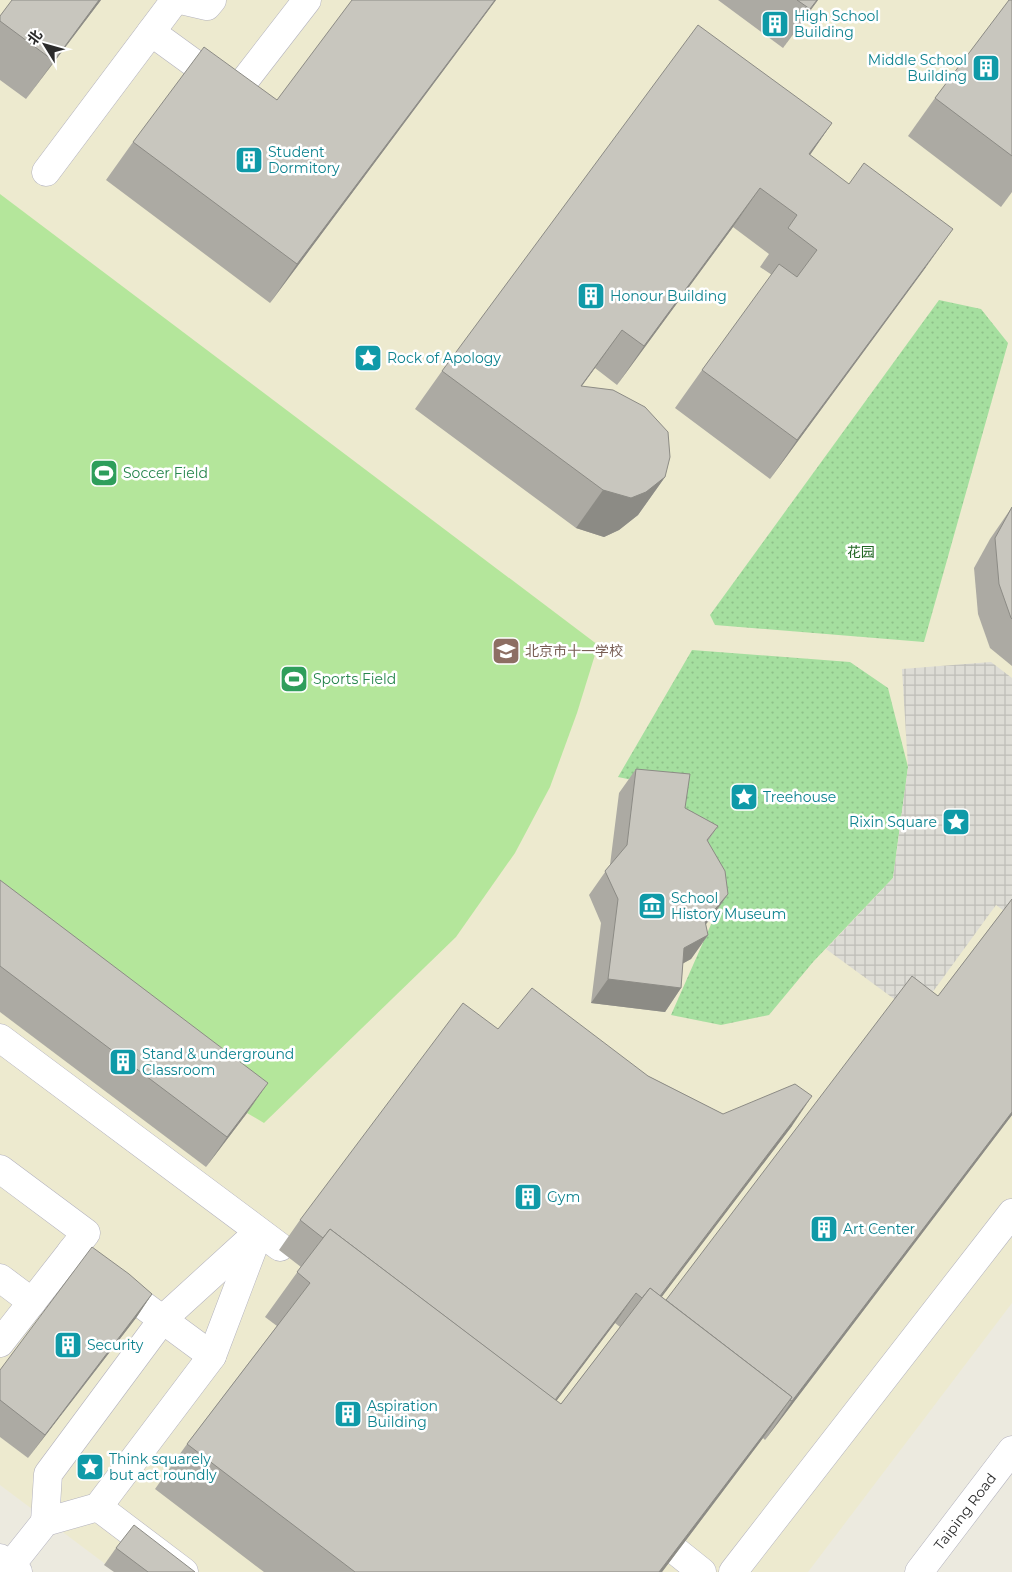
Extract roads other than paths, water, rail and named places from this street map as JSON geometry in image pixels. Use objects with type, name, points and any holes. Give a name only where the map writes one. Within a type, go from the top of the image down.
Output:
[{"type":"street","points":[[46,172],[175,0]]},
{"type":"street","points":[[181,0],[208,6],[212,0]]},
{"type":"street","points":[[151,32],[235,93],[307,0]]},
{"type":"street","points":[[0,1038],[270,1240]]},
{"type":"street","points":[[0,1169],[86,1234],[0,1343]]},
{"type":"street","points":[[733,1572],[1012,1213]]},
{"type":"street","points":[[45,1522],[48,1474],[163,1319],[270,1240]]},
{"type":"street","points":[[9,1565],[45,1522],[98,1507],[212,1356],[270,1240]]},
{"type":"street","points":[[72,1252],[212,1356]]},
{"type":"street","points":[[0,1278],[32,1302]]},
{"type":"street","name":"Taiping Road","points":[[919,1572],[1012,1450]]},
{"type":"street","points":[[98,1507],[184,1572]]},
{"type":"street","points":[[677,1552],[702,1572]]},
{"type":"place","name":"High School Building","points":[[775,24]]},
{"type":"place","name":"Middle School Building","points":[[986,68]]},
{"type":"place","name":"Student Dormitory","points":[[249,160]]},
{"type":"place","name":"Honour Building","points":[[591,296]]},
{"type":"place","name":"Rock of Apology","points":[[368,358]]},
{"type":"place","name":"Soccer Field","points":[[104,473]]},
{"type":"place","name":"北京市十一学校","points":[[506,651]]},
{"type":"place","name":"Sports Field","points":[[294,679]]},
{"type":"place","name":"Treehouse","points":[[744,797]]},
{"type":"place","name":"Rixin Square","points":[[956,822]]},
{"type":"place","name":"School History Museum","points":[[652,906]]},
{"type":"place","name":"Stand & underground Classroom","points":[[123,1062]]},
{"type":"place","name":"Gym","points":[[528,1197]]},
{"type":"place","name":"Art Center","points":[[824,1229]]},
{"type":"place","name":"Security","points":[[68,1345]]},
{"type":"place","name":"Aspiration Building","points":[[348,1414]]},
{"type":"place","name":"Think squarely but act roundly","points":[[90,1467]]},
{"type":"park label","name":"花园","points":[[861,552]]}]
